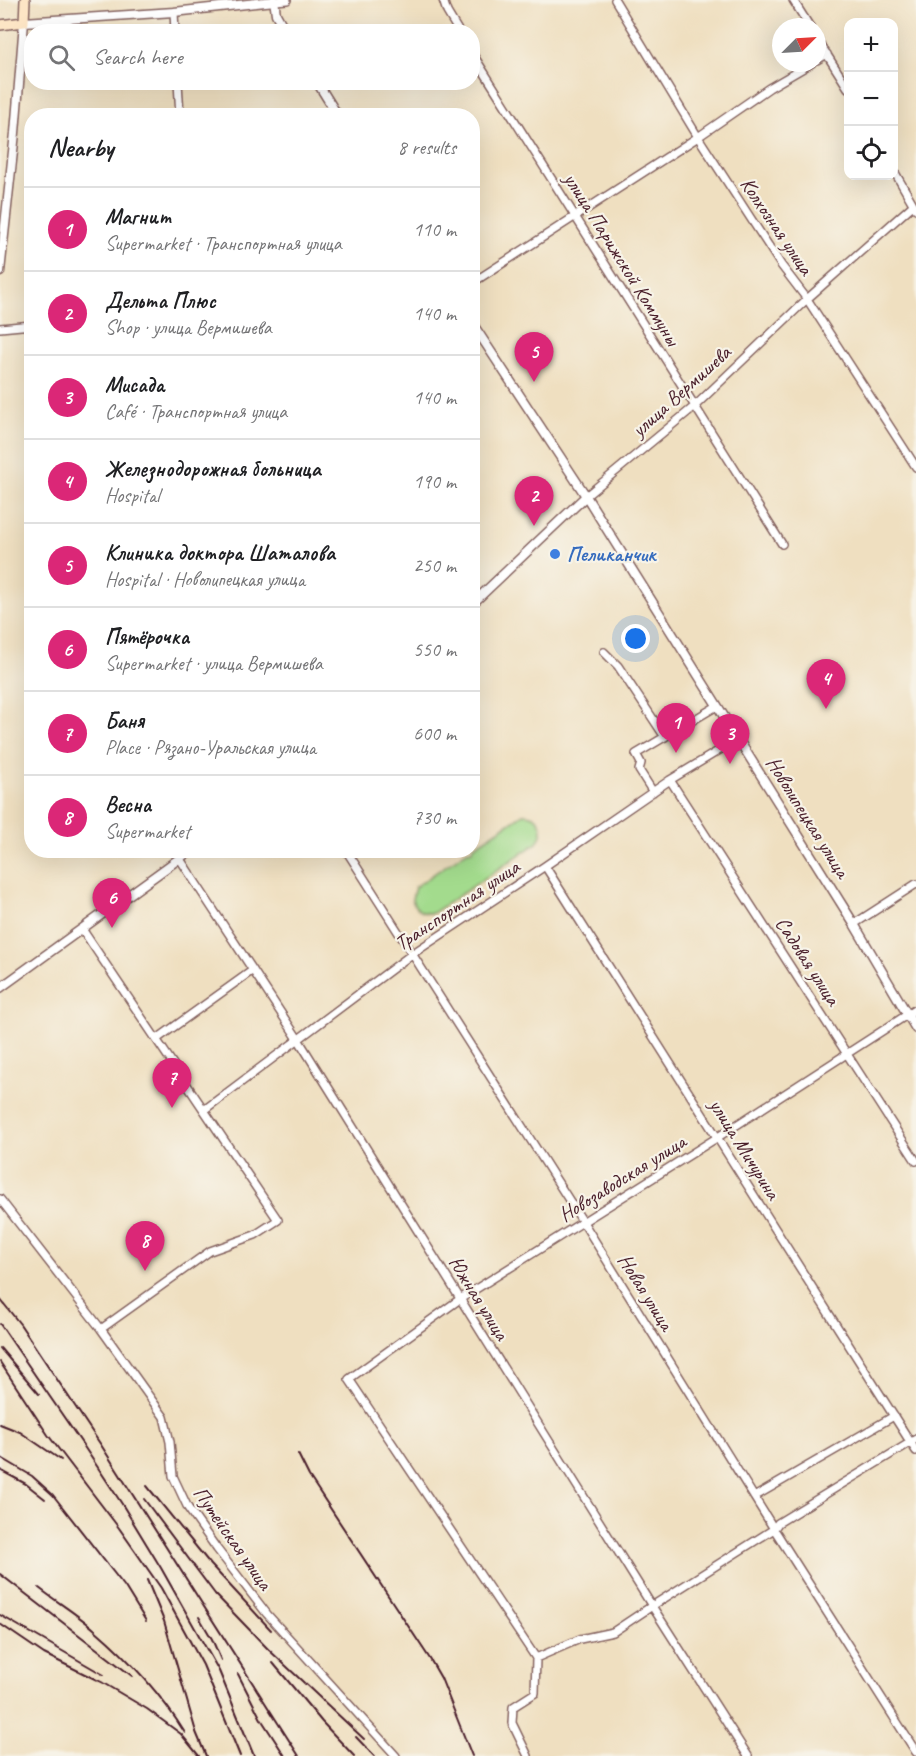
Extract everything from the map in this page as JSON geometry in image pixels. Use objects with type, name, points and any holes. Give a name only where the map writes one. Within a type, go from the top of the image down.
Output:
[{"type":"main road","points":[[0,25],[24,22],[25,0]]},
{"type":"street","points":[[0,272],[24,22],[174,12],[287,0]]},
{"type":"street","points":[[443,0],[454,24]]},
{"type":"street","name":"Колхозная улица","points":[[615,0],[698,137],[916,466]]},
{"type":"street","points":[[793,0],[804,18]]},
{"type":"street","points":[[274,1],[276,14],[282,24]]},
{"type":"street","points":[[174,12],[175,24]]},
{"type":"street","points":[[826,54],[844,81]]},
{"type":"street","name":"улица Парижской Коммуны","points":[[480,66],[782,544]]},
{"type":"street","points":[[480,278],[797,72]]},
{"type":"street","points":[[178,90],[180,108]]},
{"type":"street","points":[[323,90],[333,108]]},
{"type":"street","points":[[898,178],[915,207]]},
{"type":"street","name":"улица Вермишева","points":[[480,596],[586,496],[695,406],[807,299],[915,207]]},
{"type":"street","points":[[0,328],[24,326]]},
{"type":"street","name":"Новолипецкая улица","points":[[480,335],[586,496],[854,924],[916,1029]]},
{"type":"street","points":[[604,652],[618,666],[664,737]]},
{"type":"street","points":[[653,792],[639,770],[641,763],[636,754],[717,706]]},
{"type":"street","name":"Транспортная улица","points":[[204,1110],[412,954],[670,780],[738,739]]},
{"type":"street","name":"Садовая улица","points":[[670,780],[916,1161]]},
{"type":"street","name":"Новая улица","points":[[351,858],[584,1222],[774,1529],[916,1752]]},
{"type":"street","points":[[0,988],[180,859]]},
{"type":"street","name":"Южная улица","points":[[180,859],[298,1039],[748,1756]]},
{"type":"street","name":"улица Мичурина","points":[[545,866],[894,1416],[913,1441],[916,1451]]},
{"type":"street","points":[[854,924],[916,884]]},
{"type":"street","points":[[82,929],[278,1220],[255,1235],[210,1251],[101,1329]]},
{"type":"street","points":[[157,1039],[253,970]]},
{"type":"street","name":"Новозаводская улица","points":[[536,1658],[349,1379],[460,1299],[916,1009]]},
{"type":"street","name":"Путейская улица","points":[[0,1199],[101,1329],[164,1417],[170,1442],[173,1476],[188,1508],[267,1614],[396,1756]]},
{"type":"street","points":[[754,1497],[894,1416]]},
{"type":"street","points":[[528,1756],[512,1723],[512,1715],[513,1707],[536,1693],[536,1658],[580,1639],[613,1632],[774,1529],[778,1523],[913,1441]]},
{"type":"green space","points":[[523,814],[534,817],[542,828],[537,843],[433,913],[417,909],[412,899],[415,887],[457,858],[480,858],[480,842]]},
{"type":"railway","points":[[0,1299],[20,1324],[101,1445],[299,1756]]},
{"type":"railway","points":[[0,1324],[122,1504],[161,1568],[219,1671],[254,1756]]},
{"type":"railway","points":[[0,1348],[39,1394]]},
{"type":"railway","points":[[0,1362],[48,1435],[119,1528],[161,1588],[203,1665],[240,1756]]},
{"type":"railway","points":[[0,1424],[20,1432],[61,1460]]},
{"type":"railway","points":[[298,1454],[309,1476],[441,1678],[472,1756]]},
{"type":"railway","points":[[0,1457],[32,1476],[53,1495],[125,1587],[146,1621]]},
{"type":"railway","points":[[0,1470],[26,1484],[45,1499]]},
{"type":"railway","points":[[147,1486],[211,1565],[271,1630]]},
{"type":"railway","points":[[144,1499],[215,1594],[269,1650],[364,1739]]},
{"type":"railway","points":[[0,1574],[132,1676]]},
{"type":"railway","points":[[147,1580],[164,1621],[196,1732],[206,1756]]},
{"type":"railway","points":[[39,1588],[120,1652],[155,1691],[185,1733]]},
{"type":"railway","points":[[0,1615],[104,1675]]},
{"type":"railway","points":[[199,1617],[221,1660]]},
{"type":"railway","points":[[0,1624],[44,1654],[103,1683],[147,1709],[181,1734],[199,1756]]},
{"type":"railway","points":[[273,1663],[322,1722],[354,1756]]},
{"type":"railway","points":[[238,1674],[261,1719],[285,1756]]},
{"type":"railway","points":[[356,1737],[374,1756]]},
{"type":"place","name":"Клиника доктора Шаталова","points":[[534,382]]},
{"type":"place","name":"Дельта Плюс","points":[[534,526]]},
{"type":"place","name":"Пеликанчик","points":[[555,554]]},
{"type":"place","name":"Железнодорожная больница","points":[[826,709]]},
{"type":"place","name":"Магнит","points":[[676,753]]},
{"type":"place","name":"Мисада","points":[[730,764]]},
{"type":"place","name":"Пятёрочка","points":[[112,928]]},
{"type":"place","name":"Баня","points":[[172,1108]]},
{"type":"place","name":"Весна","points":[[145,1271]]}]
